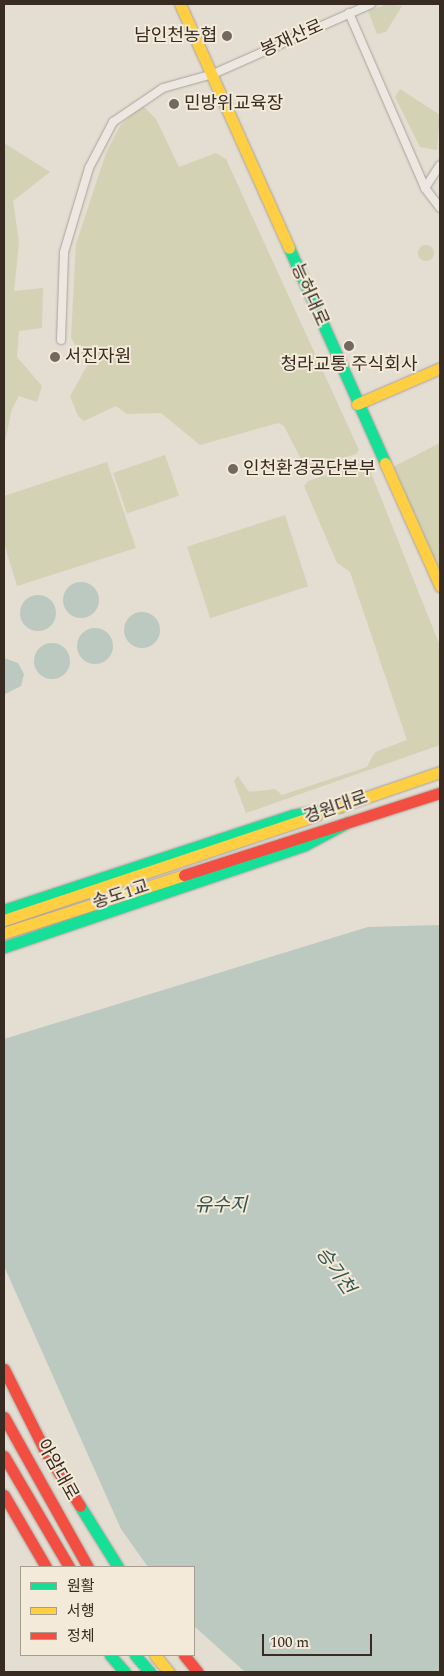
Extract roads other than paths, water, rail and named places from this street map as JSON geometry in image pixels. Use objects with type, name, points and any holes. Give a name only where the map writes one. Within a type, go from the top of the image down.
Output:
[{"type":"main road","name":"능허대로","points":[[180,4],[357,404],[440,586]]},
{"type":"main road","points":[[357,404],[440,368]]},
{"type":"main road","name":"경원대로","points":[[233,845],[440,772]]},
{"type":"main road","name":"경원대로","points":[[238,858],[440,793]]},
{"type":"main road","points":[[4,910],[293,815],[342,806]]},
{"type":"main road","points":[[4,947],[305,846],[348,822]]},
{"type":"main road","name":"송도1교","points":[[4,920],[233,845]]},
{"type":"main road","name":"송도1교","points":[[4,933],[238,858]]},
{"type":"main road","name":"아암대로","points":[[4,1369],[50,1459],[117,1566]]},
{"type":"main road","name":"아암대로","points":[[4,1417],[87,1566]]},
{"type":"main road","points":[[4,1456],[67,1566]]},
{"type":"main road","points":[[4,1495],[45,1566]]},
{"type":"main road","points":[[111,1656],[125,1672]]},
{"type":"main road","points":[[136,1656],[150,1672]]},
{"type":"main road","points":[[155,1656],[169,1672]]},
{"type":"main road","points":[[185,1656],[198,1672]]},
{"type":"street","name":"봉재산로","points":[[61,340],[64,252],[89,168],[113,122],[162,88],[212,74],[371,4]]},
{"type":"street","points":[[349,14],[425,188],[440,208]]},
{"type":"street","points":[[425,188],[440,166]]},
{"type":"water","points":[[81,582],[94,587],[99,600],[94,613],[81,618],[68,613],[63,600],[68,587]]},
{"type":"water","points":[[38,595],[51,600],[56,613],[51,626],[38,631],[25,626],[20,613],[25,600]]},
{"type":"water","points":[[142,612],[155,617],[160,630],[155,643],[142,648],[129,643],[124,630],[129,617]]},
{"type":"water","points":[[95,628],[108,633],[113,646],[108,659],[95,664],[82,659],[77,646],[82,633]]},
{"type":"water","points":[[52,643],[65,648],[70,661],[65,674],[52,679],[39,674],[34,661],[39,648]]},
{"type":"water","points":[[4,658],[18,663],[24,674],[21,686],[5,694]]},
{"type":"water","name":"유수지","points":[[440,925],[440,1672],[245,1672],[195,1627],[195,1566],[147,1566],[121,1529],[4,1266],[4,1039],[368,927]]},
{"type":"place","name":"남인천농협","points":[[227,36]]},
{"type":"place","name":"민방위교육장","points":[[174,104]]},
{"type":"place","name":"청라교통 주식회사","points":[[349,346]]},
{"type":"place","name":"서진자원","points":[[55,357]]},
{"type":"place","name":"인천환경공단본부","points":[[233,469]]},
{"type":"water label","name":"승기천","points":[[335,1271]]}]
